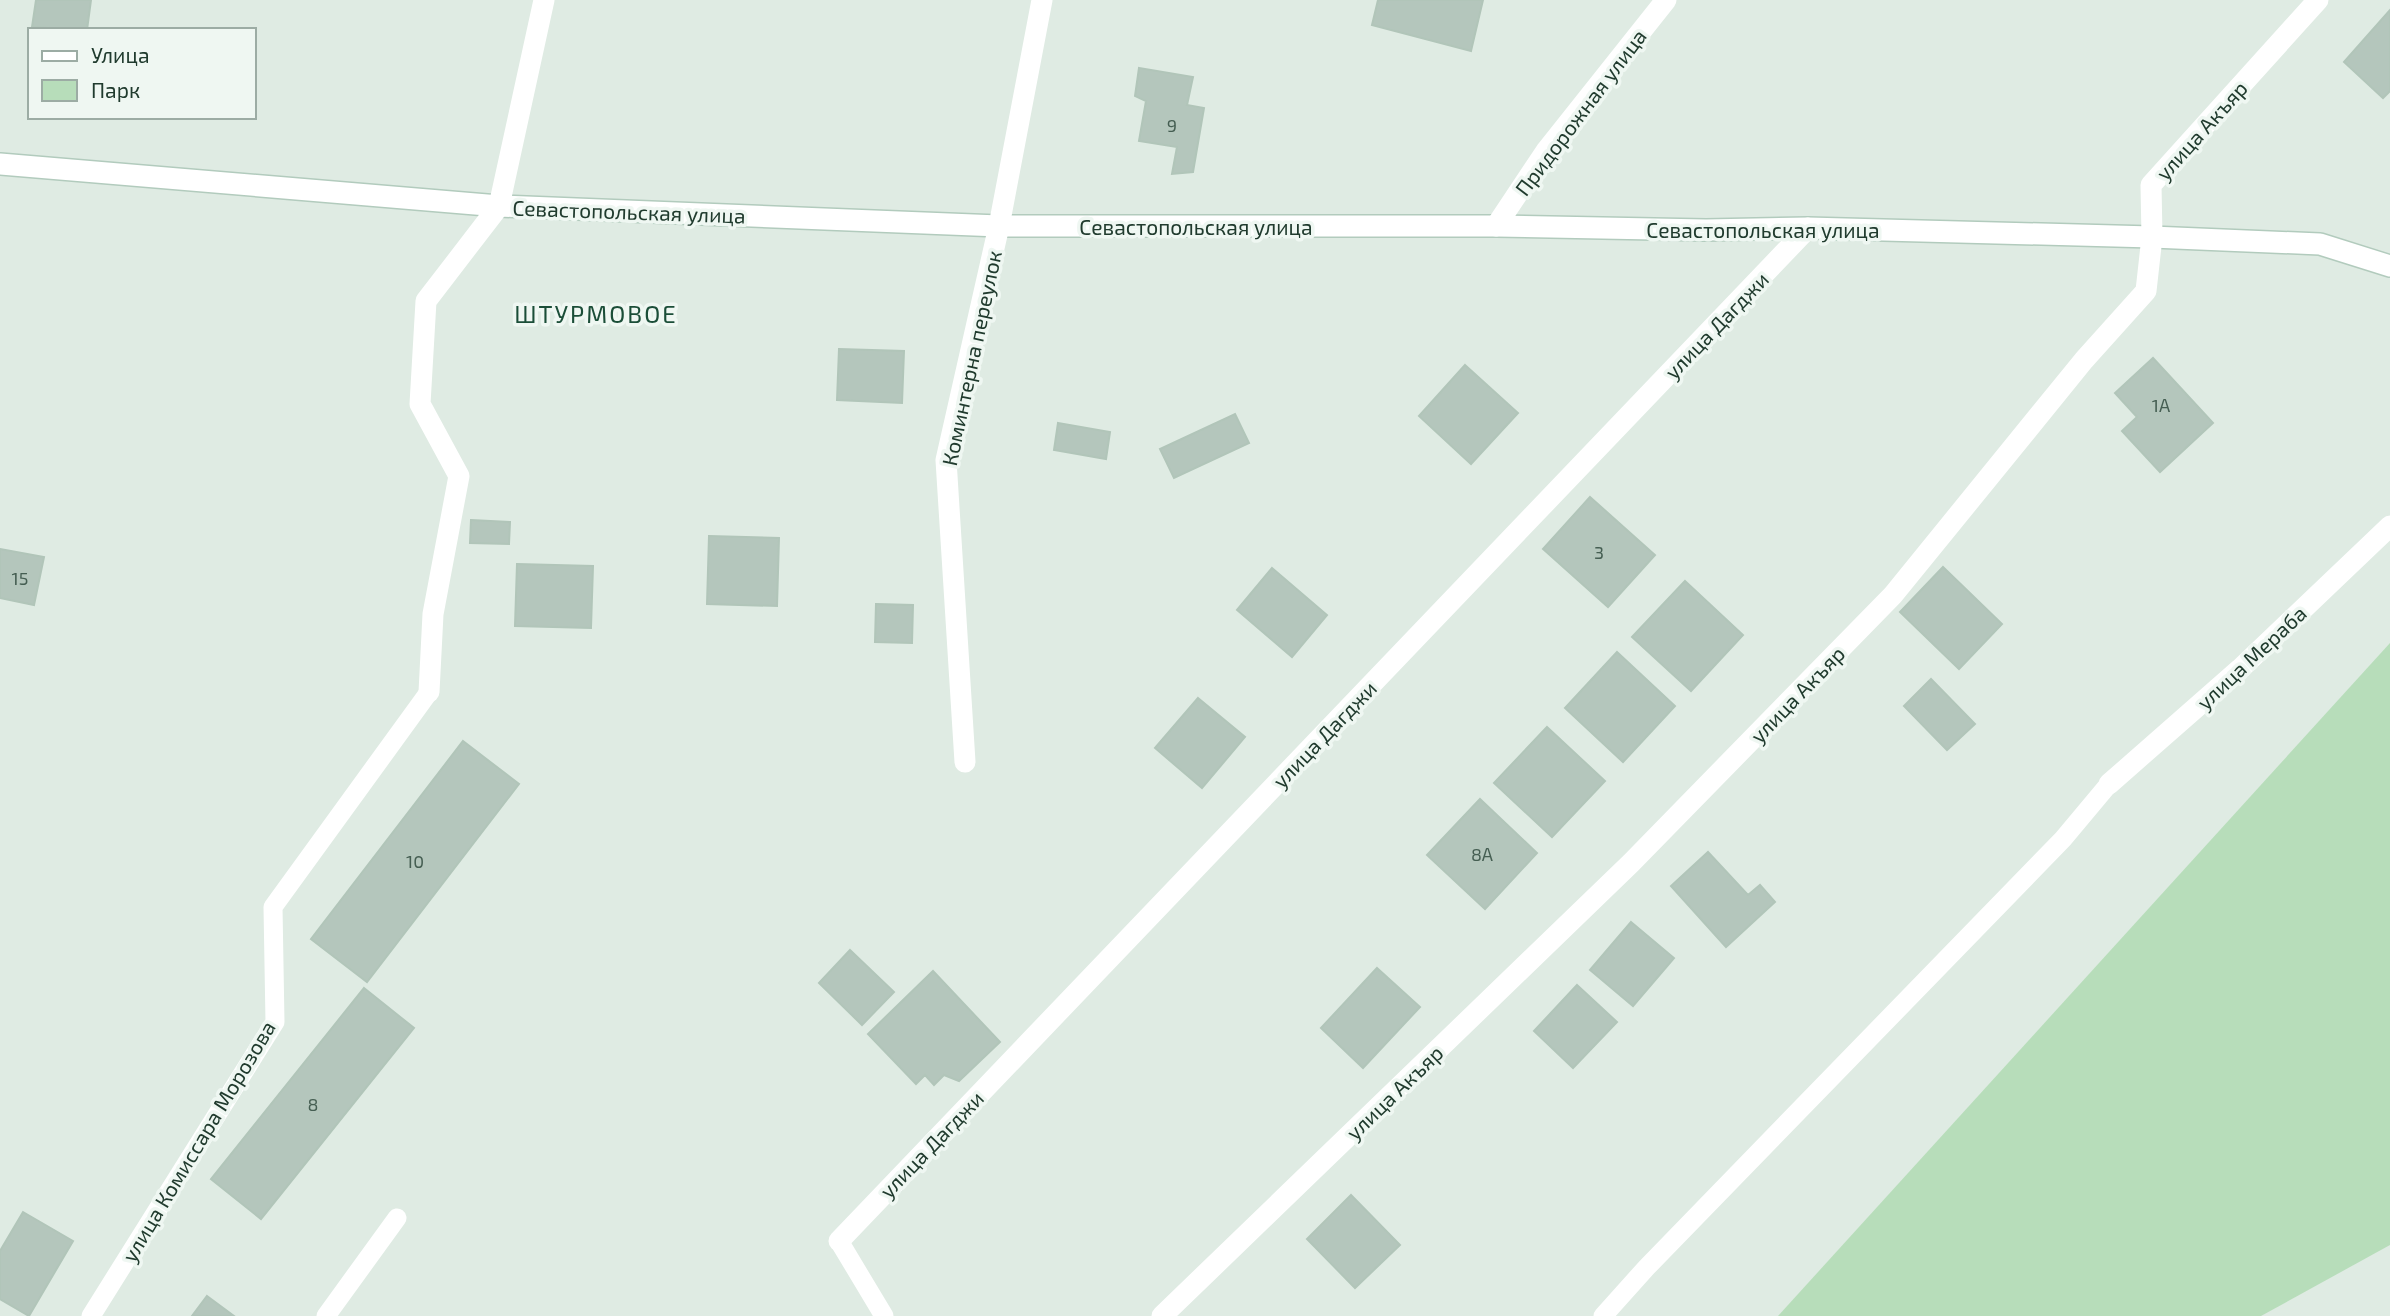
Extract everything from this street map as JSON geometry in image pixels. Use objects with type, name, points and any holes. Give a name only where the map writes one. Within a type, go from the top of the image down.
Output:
[{"type":"street","points":[[499,206],[544,0]]},
{"type":"street","name":"Коминтерна переулок","points":[[965,762],[946,460],[999,226],[1042,0]]},
{"type":"street","name":"Придорожная улица","points":[[1496,226],[1546,151],[1666,0]]},
{"type":"street","name":"улица Акъяр","points":[[1162,1316],[1631,863],[1893,595],[2084,360],[2146,291],[2152,237],[2151,185],[2318,0]]},
{"type":"street","name":"Севастопольская улица","points":[[0,164],[499,206],[999,226],[1496,226],[1706,230],[1808,228],[2152,237],[2320,244],[2390,266]]},
{"type":"street","name":"улица Комиссара Морозова","points":[[429,692],[433,614],[459,476],[420,404],[426,302],[499,206]]},
{"type":"street","name":"улица Дагджи","points":[[839,1241],[1808,228]]},
{"type":"street","name":"улица Мераба","points":[[2109,784],[2240,668],[2390,526]]},
{"type":"lane","name":"улица Комиссара Морозова","points":[[91,1316],[275,1021],[272,907],[429,692]]},
{"type":"lane","points":[[1603,1316],[1647,1267],[2063,839],[2109,784]]},
{"type":"lane","points":[[326,1316],[397,1218]]},
{"type":"lane","points":[[839,1241],[884,1316]]},
{"type":"green space","points":[[2390,643],[2390,1245],[2261,1316],[1778,1316]]},
{"type":"building","points":[[36,0],[91,0],[87,28],[32,27]]},
{"type":"building","points":[[1378,0],[1483,0],[1471,51],[1372,25]]},
{"type":"building","points":[[2390,10],[2390,91],[2383,98],[2344,62]]},
{"type":"building","points":[[1139,68],[1193,77],[1187,105],[1204,108],[1193,172],[1172,174],[1177,147],[1139,141],[1146,101],[1135,96]]},
{"type":"building","points":[[839,349],[904,351],[902,403],[837,400]]},
{"type":"building","points":[[2153,358],[2213,423],[2160,472],[2122,431],[2137,417],[2115,393]]},
{"type":"building","points":[[1465,365],[1518,413],[1471,464],[1419,416]]},
{"type":"building","points":[[1235,414],[1249,443],[1174,478],[1160,449]]},
{"type":"building","points":[[1058,423],[1110,432],[1106,459],[1054,450]]},
{"type":"building","points":[[1590,497],[1655,555],[1608,607],[1543,549]]},
{"type":"building","points":[[471,520],[510,522],[509,544],[470,543]]},
{"type":"building","points":[[709,536],[779,538],[777,606],[707,604]]},
{"type":"building","points":[[0,549],[44,557],[34,605],[0,598]]},
{"type":"building","points":[[517,564],[593,566],[591,628],[515,626]]},
{"type":"building","points":[[1943,567],[2002,624],[1959,669],[1900,612]]},
{"type":"building","points":[[1272,568],[1327,615],[1292,657],[1237,610]]},
{"type":"building","points":[[1685,581],[1743,635],[1691,691],[1632,637]]},
{"type":"building","points":[[876,604],[913,605],[912,643],[875,642]]},
{"type":"building","points":[[1617,652],[1675,706],[1623,762],[1565,708]]},
{"type":"building","points":[[1931,679],[1975,724],[1947,750],[1904,706]]},
{"type":"building","points":[[1198,698],[1245,737],[1202,788],[1155,748]]},
{"type":"building","points":[[1547,727],[1605,781],[1552,837],[1494,783]]},
{"type":"building","points":[[463,741],[519,784],[367,982],[311,939]]},
{"type":"building","points":[[1480,799],[1537,853],[1485,909],[1427,855]]},
{"type":"building","points":[[1708,852],[1748,895],[1760,885],[1775,902],[1726,947],[1671,886]]},
{"type":"building","points":[[1631,922],[1674,958],[1633,1006],[1590,970]]},
{"type":"building","points":[[850,950],[894,992],[862,1025],[819,983]]},
{"type":"building","points":[[1377,968],[1420,1007],[1363,1068],[1321,1028]]},
{"type":"building","points":[[933,971],[1000,1042],[959,1081],[944,1075],[934,1085],[925,1075],[916,1084],[868,1034]]},
{"type":"building","points":[[1577,985],[1617,1022],[1573,1068],[1534,1031]]},
{"type":"building","points":[[364,988],[414,1028],[261,1219],[211,1179]]},
{"type":"building","points":[[1351,1195],[1400,1245],[1355,1288],[1307,1239]]},
{"type":"building","points":[[23,1212],[73,1241],[29,1316],[0,1299],[0,1251]]},
{"type":"building","points":[[207,1296],[234,1316],[192,1316]]},
{"type":"district","name":"ШТУРМОВОЕ","points":[[596,313]]}]
